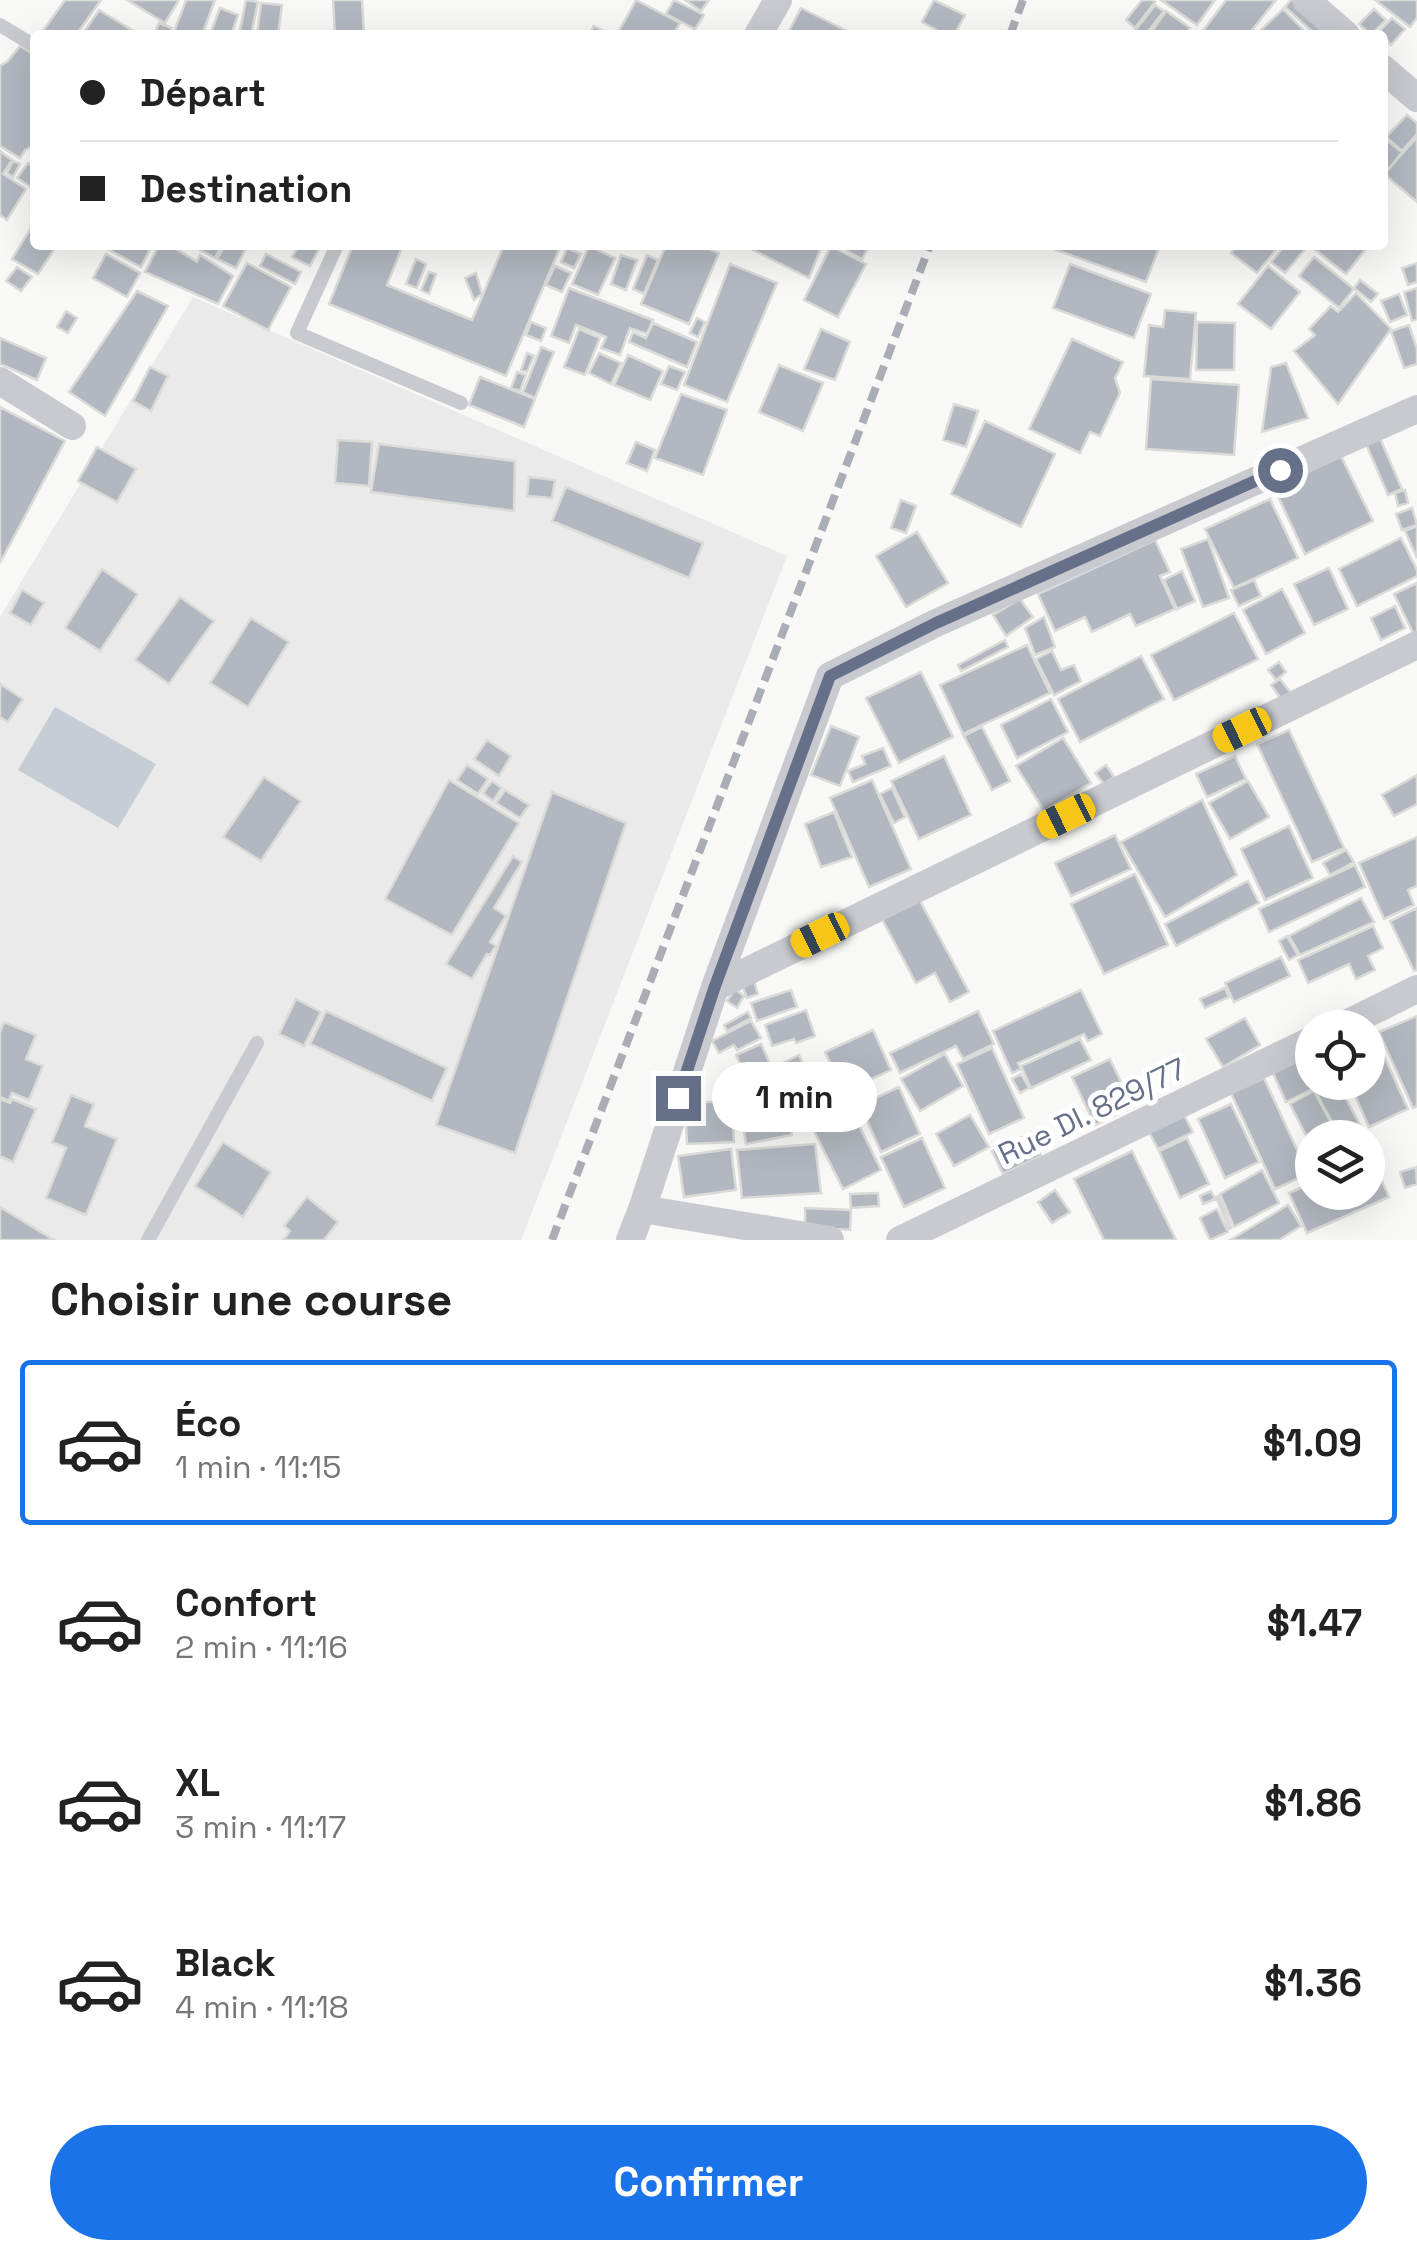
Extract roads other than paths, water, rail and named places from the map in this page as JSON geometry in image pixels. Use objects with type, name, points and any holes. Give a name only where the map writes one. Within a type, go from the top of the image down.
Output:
[{"type":"street","points":[[761,30],[778,0]]},
{"type":"street","points":[[1306,0],[1340,30]]},
{"type":"street","points":[[1388,73],[1417,98]]},
{"type":"street","points":[[0,381],[72,426]]},
{"type":"street","points":[[630,1240],[715,986],[830,676],[936,623],[1417,409]]},
{"type":"street","points":[[715,986],[1417,645]]},
{"type":"street","points":[[1374,1010],[1417,989]]},
{"type":"street","name":"Rue DI. 829/77","points":[[900,1240],[1295,1048]]},
{"type":"street","points":[[642,1209],[830,1240]]},
{"type":"lane","points":[[0,25],[30,43]]},
{"type":"lane","points":[[335,250],[298,333],[461,403]]},
{"type":"lane","points":[[148,1240],[258,1042]]},
{"type":"railway","points":[[1012,30],[1023,0]]},
{"type":"railway","points":[[552,1240],[928,250]]}]
